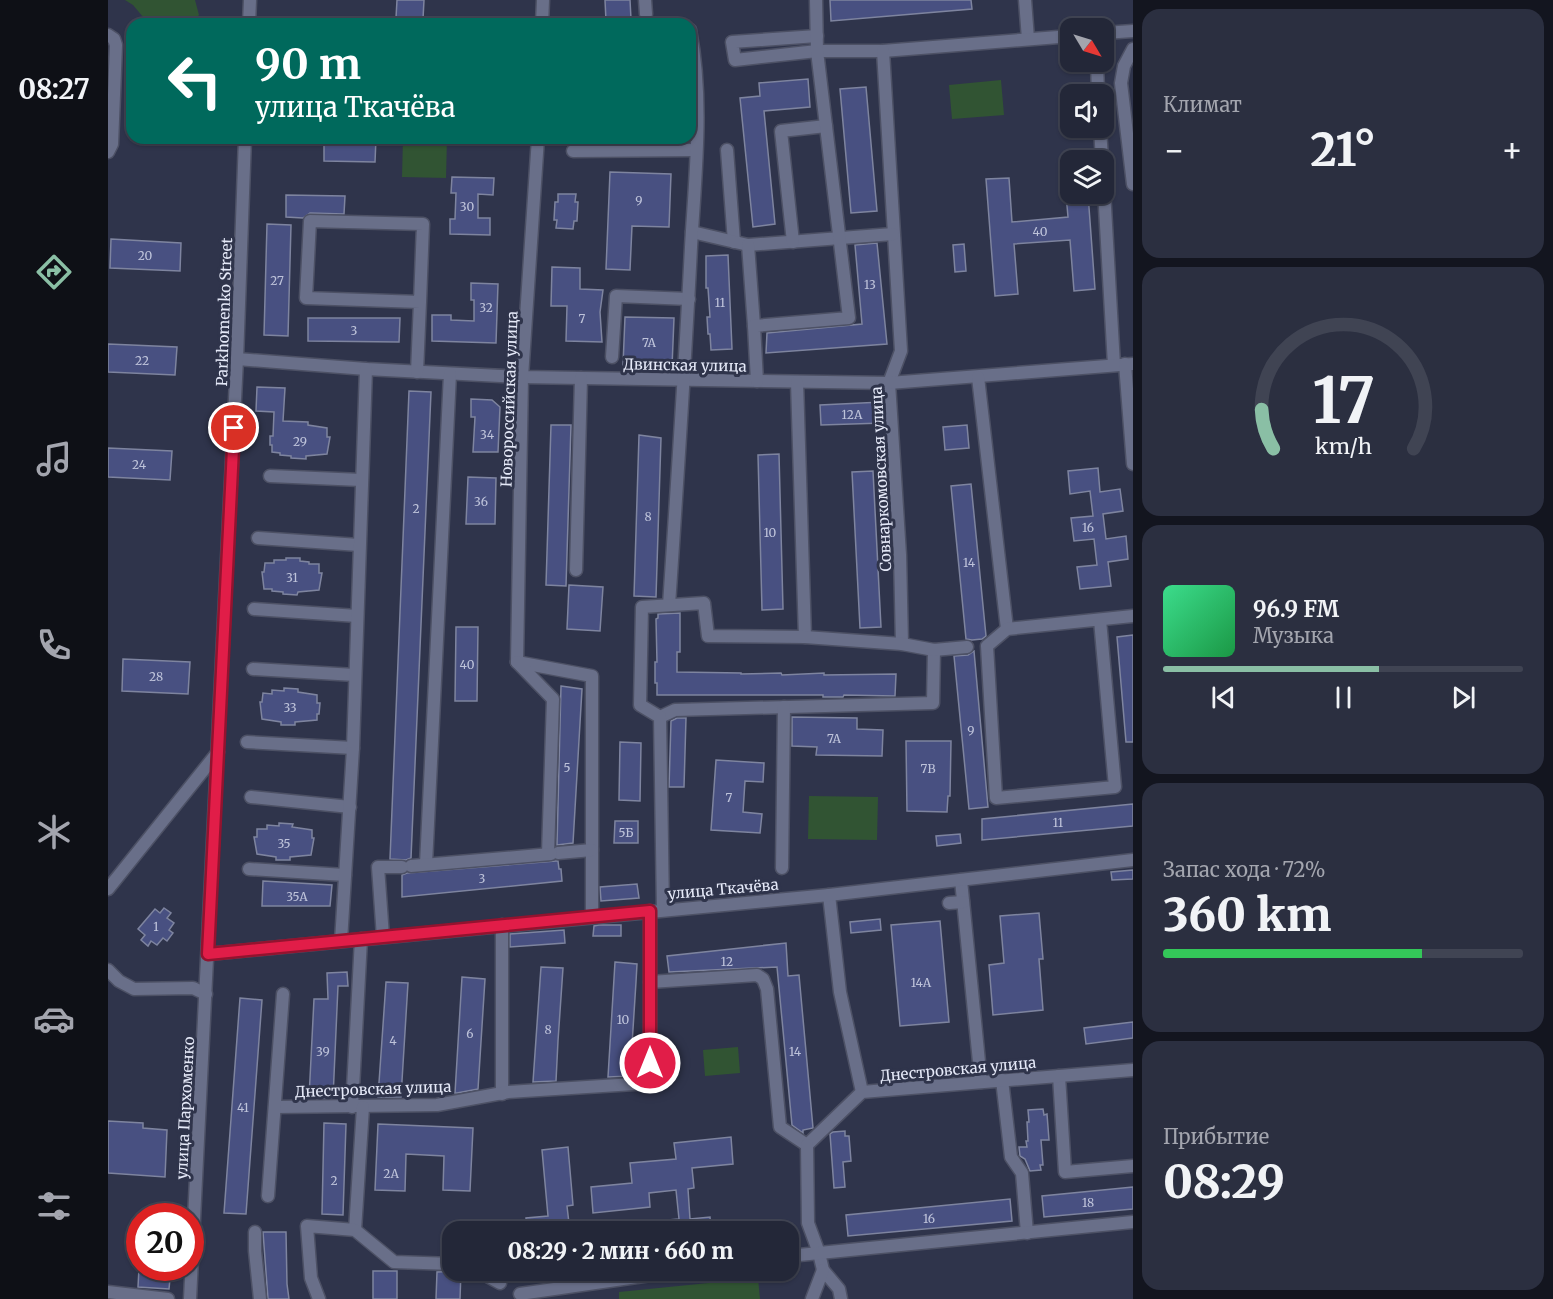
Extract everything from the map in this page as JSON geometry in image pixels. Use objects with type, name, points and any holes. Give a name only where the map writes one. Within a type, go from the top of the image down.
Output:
[{"type":"street","points":[[249,18],[250,0]]},
{"type":"street","points":[[542,18],[543,0]]},
{"type":"street","points":[[645,0],[646,14]]},
{"type":"street","points":[[754,326],[849,318],[817,51],[816,0]]},
{"type":"street","points":[[1025,0],[1028,39]]},
{"type":"street","points":[[1114,32],[1133,31]]},
{"type":"street","points":[[108,34],[114,39],[116,45],[112,144],[108,152]]},
{"type":"street","points":[[817,36],[732,42],[735,60],[817,51],[884,51],[1060,37]]},
{"type":"street","points":[[1133,49],[1124,66],[1121,83],[1133,184]]},
{"type":"street","name":"Совнаркомовская улица","points":[[884,51],[901,351],[890,383],[900,555],[902,644]]},
{"type":"street","points":[[669,605],[685,380],[698,109],[696,89]]},
{"type":"street","points":[[793,242],[781,131],[826,126]]},
{"type":"street","name":"Parkhomenko Street","points":[[208,954],[237,358],[245,144]]},
{"type":"street","name":"Новороссийская улица","points":[[517,662],[522,377],[538,144]]},
{"type":"street","points":[[573,151],[696,150]]},
{"type":"street","points":[[727,150],[734,242]]},
{"type":"street","points":[[1106,204],[1133,464]]},
{"type":"street","points":[[417,372],[420,302],[423,224],[309,222],[306,298],[420,302]]},
{"type":"street","points":[[692,232],[748,245],[893,234]]},
{"type":"street","points":[[748,245],[757,381]]},
{"type":"street","points":[[612,357],[616,296],[689,299]]},
{"type":"street","name":"Двинская улица","points":[[237,358],[366,369],[522,377],[890,383],[1124,364]]},
{"type":"street","points":[[341,941],[353,748],[366,369]]},
{"type":"street","points":[[426,864],[450,374]]},
{"type":"street","points":[[978,377],[1007,629]]},
{"type":"street","points":[[576,570],[581,378]]},
{"type":"street","points":[[797,382],[805,637]]},
{"type":"street","points":[[270,476],[361,480]]},
{"type":"street","points":[[258,538],[359,545]]},
{"type":"street","points":[[660,717],[640,705],[642,607],[704,603],[708,636],[805,637],[902,644],[933,650],[987,646],[1007,629],[1133,616]]},
{"type":"street","points":[[254,609],[357,616]]},
{"type":"street","points":[[987,646],[996,798],[1115,787],[1100,620]]},
{"type":"street","points":[[660,717],[675,710],[933,703],[933,650]]},
{"type":"street","points":[[517,662],[553,699],[552,854]]},
{"type":"street","points":[[517,662],[592,676],[592,916]]},
{"type":"street","points":[[253,669],[355,675]]},
{"type":"street","points":[[782,868],[784,707]]},
{"type":"street","points":[[660,717],[663,910]]},
{"type":"street","points":[[247,742],[353,748]]},
{"type":"street","points":[[108,889],[218,752]]},
{"type":"street","points":[[251,797],[350,807]]},
{"type":"street","points":[[383,937],[378,867],[592,850]]},
{"type":"street","name":"улица Ткачёва","points":[[208,954],[829,895],[1133,860]]},
{"type":"street","points":[[249,869],[345,875]]},
{"type":"street","points":[[961,880],[981,1082]]},
{"type":"street","points":[[829,895],[840,992],[862,1092]]},
{"type":"street","points":[[949,903],[963,902]]},
{"type":"street","points":[[650,911],[650,982],[757,975],[763,980],[767,989],[780,1127],[807,1145],[808,1223],[823,1270],[839,1289],[841,1299]]},
{"type":"street","points":[[502,925],[502,1094]]},
{"type":"street","points":[[355,1230],[361,939]]},
{"type":"street","name":"улица Пархоменко","points":[[190,1299],[208,954]]},
{"type":"street","points":[[108,970],[119,981],[134,989],[193,988],[206,994]]},
{"type":"street","name":"Днестровская улица","points":[[275,1107],[437,1105],[508,1092],[650,1083],[650,982]]},
{"type":"street","points":[[267,1196],[283,994]]},
{"type":"street","name":"Днестровская улица","points":[[807,1145],[862,1092],[1133,1070]]},
{"type":"street","points":[[1059,1076],[1065,1172],[1133,1166]]},
{"type":"street","points":[[1002,1080],[1011,1158],[1022,1173],[1027,1233]]},
{"type":"street","points":[[799,1255],[1133,1222]]},
{"type":"street","points":[[319,1299],[311,1278],[307,1226],[355,1230],[394,1262],[442,1264]]},
{"type":"street","points":[[255,1232],[260,1299]]},
{"type":"street","points":[[812,1299],[823,1270]]},
{"type":"street","points":[[496,1281],[500,1283]]},
{"type":"street","points":[[520,1294],[609,1281]]},
{"type":"street","points":[[108,1292],[168,1299]]},
{"type":"green space","points":[[125,0],[195,0],[199,15],[196,18],[144,18],[133,5]]},
{"type":"green space","points":[[1001,80],[1004,115],[952,119],[949,85]]},
{"type":"green space","points":[[403,144],[447,144],[446,178],[402,177]]},
{"type":"green space","points":[[809,796],[878,797],[877,840],[808,839]]},
{"type":"green space","points":[[738,1047],[740,1073],[705,1076],[703,1050]]},
{"type":"green space","points":[[728,1281],[758,1281],[760,1299],[619,1299],[619,1292]]},
{"type":"building","points":[[397,0],[424,0],[423,18],[396,18]]},
{"type":"building","points":[[605,0],[630,0],[631,18],[606,18]]},
{"type":"building","points":[[830,0],[971,0],[972,9],[831,21]]},
{"type":"building","points":[[808,79],[810,107],[764,111],[775,224],[753,227],[740,98],[760,96],[759,83]]},
{"type":"building","points":[[866,87],[877,211],[851,213],[840,89]]},
{"type":"building","points":[[324,144],[376,144],[375,162],[324,161]]},
{"type":"building","points":[[610,172],[671,174],[669,227],[632,226],[630,270],[606,269]]},
{"type":"building","points":[[452,177],[494,178],[493,195],[478,194],[478,218],[490,218],[490,235],[450,234],[450,219],[455,219],[456,193],[451,193]]},
{"type":"building","points":[[1009,178],[1012,222],[1068,217],[1067,204],[1089,204],[1095,289],[1074,291],[1070,240],[1014,244],[1018,294],[995,296],[986,179]]},
{"type":"building","points":[[558,194],[576,194],[577,221],[574,221],[573,229],[556,228],[555,202],[558,202]]},
{"type":"building","points":[[286,195],[345,196],[344,214],[310,213],[303,218],[286,217]]},
{"type":"building","points":[[267,224],[291,225],[288,336],[264,335]]},
{"type":"building","points":[[111,239],[181,243],[180,271],[110,268]]},
{"type":"building","points":[[877,243],[887,344],[766,353],[767,333],[862,324],[855,245]]},
{"type":"building","points":[[964,244],[966,271],[955,272],[953,245]]},
{"type":"building","points":[[728,255],[732,349],[711,350],[707,317],[710,317],[708,288],[706,288],[706,256]]},
{"type":"building","points":[[552,267],[580,268],[580,289],[603,290],[600,312],[602,342],[566,341],[567,306],[551,306]]},
{"type":"building","points":[[471,283],[498,284],[496,343],[432,341],[432,315],[451,315],[451,320],[474,321]]},
{"type":"building","points":[[625,317],[674,318],[672,367],[623,365]]},
{"type":"building","points":[[308,318],[400,318],[399,342],[308,341]]},
{"type":"building","points":[[108,344],[177,347],[175,375],[108,372]]},
{"type":"building","points":[[257,387],[285,388],[283,421],[308,422],[308,425],[327,428],[327,437],[330,437],[327,454],[306,456],[306,459],[291,458],[291,456],[272,452],[270,436],[273,436],[274,412],[256,411]]},
{"type":"building","points":[[409,391],[431,392],[411,858],[406,860],[390,859]]},
{"type":"building","points":[[471,399],[492,400],[500,407],[498,452],[473,452],[475,417],[471,417]]},
{"type":"building","points":[[882,402],[883,423],[821,425],[820,405]]},
{"type":"building","points":[[551,425],[571,425],[566,586],[546,585]]},
{"type":"building","points":[[967,425],[969,448],[945,450],[943,427]]},
{"type":"building","points":[[639,435],[661,438],[656,597],[634,596]]},
{"type":"building","points":[[108,448],[172,451],[170,480],[108,477]]},
{"type":"building","points":[[779,454],[783,609],[762,610],[758,455]]},
{"type":"building","points":[[1098,468],[1100,492],[1120,489],[1123,511],[1103,514],[1106,539],[1126,536],[1128,559],[1108,562],[1111,586],[1080,589],[1077,567],[1097,565],[1094,539],[1074,541],[1071,518],[1093,516],[1090,491],[1070,494],[1068,471]]},
{"type":"building","points":[[873,471],[881,627],[860,628],[852,472]]},
{"type":"building","points":[[468,477],[496,478],[495,524],[466,524]]},
{"type":"building","points":[[971,484],[986,636],[972,640],[966,639],[951,486]]},
{"type":"building","points":[[286,558],[300,558],[300,561],[309,562],[309,564],[319,564],[319,573],[322,573],[319,590],[298,592],[297,595],[264,589],[262,572],[264,572],[265,563],[274,563],[274,560],[286,560]]},
{"type":"building","points":[[569,585],[603,587],[600,631],[567,629]]},
{"type":"building","points":[[680,613],[680,652],[677,652],[677,672],[781,673],[782,675],[896,674],[895,696],[657,695],[657,683],[655,683],[656,619],[658,614]]},
{"type":"building","points":[[456,627],[478,627],[477,701],[455,701]]},
{"type":"building","points":[[1133,635],[1133,742],[1126,742],[1117,637]]},
{"type":"building","points":[[974,651],[988,807],[969,809],[954,656],[968,655]]},
{"type":"building","points":[[123,659],[190,662],[188,694],[122,691]]},
{"type":"building","points":[[561,686],[582,689],[573,843],[557,845]]},
{"type":"building","points":[[284,688],[298,689],[298,692],[317,695],[317,703],[320,703],[317,720],[295,722],[295,725],[281,725],[281,722],[262,719],[260,702],[262,702],[263,693],[272,694],[272,690],[284,691]]},
{"type":"building","points":[[792,717],[857,718],[857,729],[883,730],[882,756],[816,755],[817,747],[792,746]]},
{"type":"building","points":[[686,718],[684,787],[669,787],[671,721]]},
{"type":"building","points":[[906,741],[951,741],[950,796],[948,796],[947,812],[907,811]]},
{"type":"building","points":[[620,742],[641,743],[640,801],[619,800]]},
{"type":"building","points":[[716,760],[764,763],[763,782],[745,781],[743,812],[762,814],[760,833],[711,830]]},
{"type":"building","points":[[1133,804],[1133,826],[982,840],[982,819]]},
{"type":"building","points":[[615,821],[638,821],[638,843],[614,843]]},
{"type":"building","points":[[279,823],[293,824],[292,827],[312,830],[312,838],[314,838],[311,855],[290,857],[290,860],[276,860],[276,857],[257,854],[254,837],[257,837],[257,829],[267,829],[267,825],[279,826]]},
{"type":"building","points":[[960,834],[961,843],[937,846],[936,836]]},
{"type":"building","points":[[558,861],[562,881],[402,897],[402,875],[407,873]]},
{"type":"building","points":[[1133,870],[1133,879],[1112,880],[1111,872]]},
{"type":"building","points":[[263,881],[332,885],[330,906],[262,906]]},
{"type":"building","points":[[637,884],[639,898],[601,901],[600,887]]},
{"type":"building","points":[[164,908],[171,913],[167,918],[174,923],[169,930],[173,933],[167,941],[163,938],[157,945],[151,941],[148,946],[141,940],[145,935],[138,929],[155,909],[160,913]]},
{"type":"building","points":[[1039,913],[1043,959],[1039,959],[1043,1010],[993,1015],[989,965],[1004,963],[1000,916]]},
{"type":"building","points":[[880,919],[881,930],[851,933],[850,922]]},
{"type":"building","points":[[940,921],[949,1022],[900,1026],[891,925]]},
{"type":"building","points":[[621,925],[621,936],[593,936],[594,926]]},
{"type":"building","points":[[564,930],[565,943],[510,947],[510,934]]},
{"type":"building","points":[[786,943],[788,976],[799,975],[813,1128],[803,1130],[803,1133],[792,1125],[777,967],[669,972],[667,956]]},
{"type":"building","points":[[615,962],[637,964],[636,982],[630,1076],[608,1077]]},
{"type":"building","points":[[541,967],[563,968],[556,1081],[533,1082]]},
{"type":"building","points":[[347,972],[348,986],[338,986],[333,1098],[309,1098],[314,999],[328,999],[327,973]]},
{"type":"building","points":[[462,977],[485,979],[478,1089],[455,1093]]},
{"type":"building","points":[[386,982],[408,983],[401,1097],[378,1097]]},
{"type":"building","points":[[240,998],[262,1000],[246,1214],[224,1213]]},
{"type":"building","points":[[1133,1022],[1133,1038],[1086,1044],[1084,1028]]},
{"type":"building","points":[[1043,1109],[1044,1115],[1047,1114],[1049,1140],[1041,1140],[1043,1165],[1040,1165],[1041,1170],[1030,1171],[1025,1159],[1020,1156],[1019,1147],[1027,1147],[1028,1110]]},
{"type":"building","points":[[108,1121],[143,1123],[143,1128],[167,1130],[165,1177],[108,1173]]},
{"type":"building","points":[[324,1123],[346,1124],[343,1215],[322,1214]]},
{"type":"building","points":[[378,1124],[473,1128],[470,1191],[443,1190],[444,1156],[406,1154],[405,1191],[375,1190]]},
{"type":"building","points":[[845,1131],[845,1136],[849,1136],[851,1161],[843,1162],[845,1187],[834,1188],[830,1134]]},
{"type":"building","points":[[731,1137],[733,1164],[692,1168],[694,1188],[688,1189],[690,1219],[710,1217],[710,1221],[657,1221],[679,1219],[676,1190],[649,1193],[650,1207],[593,1213],[591,1187],[632,1183],[630,1163],[676,1159],[674,1143]]},
{"type":"building","points":[[568,1147],[573,1205],[567,1206],[569,1221],[526,1221],[526,1218],[548,1216],[542,1150]]},
{"type":"building","points":[[1133,1187],[1133,1209],[1044,1217],[1042,1196]]},
{"type":"building","points":[[1010,1199],[1012,1221],[848,1236],[846,1215]]},
{"type":"building","points":[[263,1232],[286,1232],[289,1299],[268,1299]]},
{"type":"building","points":[[373,1271],[397,1271],[397,1299],[373,1299]]},
{"type":"building","points":[[437,1272],[442,1272],[442,1281],[461,1281],[460,1299],[436,1299]]},
{"type":"building","points":[[138,1281],[170,1281],[169,1289],[138,1287]]},
{"type":"route","points":[[234,428],[208,954],[650,911],[650,1063]]}]
